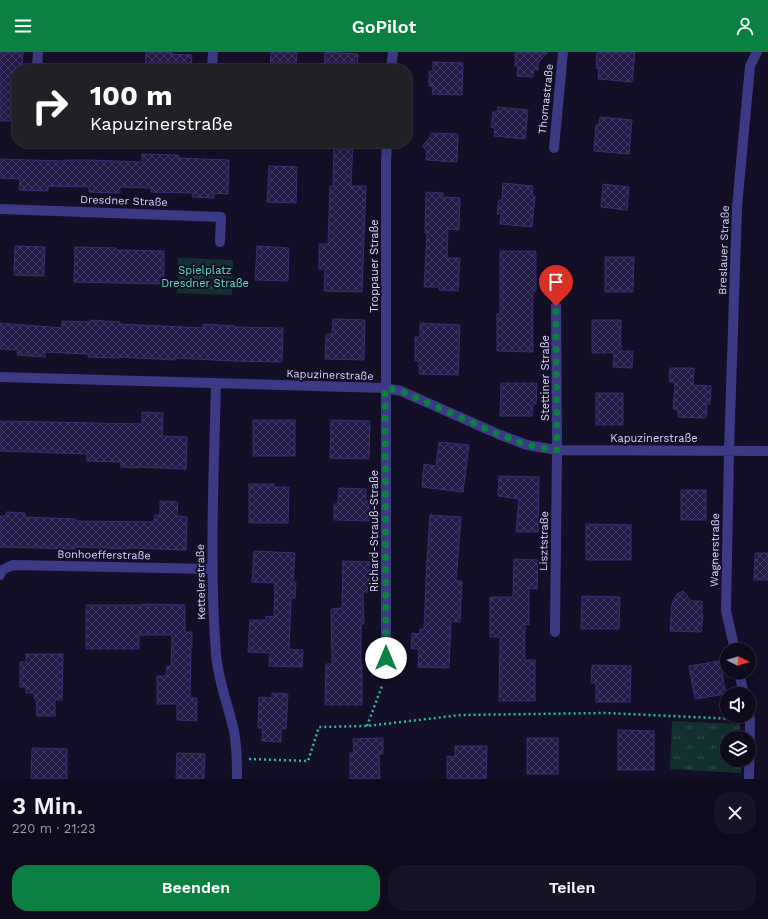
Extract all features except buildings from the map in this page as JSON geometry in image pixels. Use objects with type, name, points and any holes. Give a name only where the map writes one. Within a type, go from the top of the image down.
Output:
[{"type":"street","points":[[37,64],[38,52]]},
{"type":"street","points":[[212,64],[213,52]]},
{"type":"street","points":[[392,52],[392,64]]},
{"type":"street","name":"Thomastraße","points":[[554,148],[563,52]]},
{"type":"street","name":"Breslauer Straße","points":[[729,450],[737,207],[750,66],[757,52]]},
{"type":"street","name":"Troppauer Straße","points":[[385,388],[387,148]]},
{"type":"street","name":"Dresdner Straße","points":[[0,209],[221,217],[220,242]]},
{"type":"street","name":"Stettiner Straße","points":[[556,306],[557,450]]},
{"type":"street","name":"Kapuzinerstraße","points":[[0,377],[385,388],[401,391],[498,434],[527,445],[557,450],[768,451]]},
{"type":"street","name":"Kettelerstraße","points":[[216,383],[212,569],[214,631],[219,674],[234,731],[237,759],[237,779]]},
{"type":"street","name":"Richard-Strauß-Straße","points":[[385,388],[386,674]]},
{"type":"street","name":"Lisztstraße","points":[[555,632],[557,450]]},
{"type":"street","name":"Wagnerstraße","points":[[729,450],[726,611],[733,643]]},
{"type":"street","name":"Bonhoefferstraße","points":[[0,575],[2,570],[13,566],[212,569]]},
{"type":"street","points":[[749,723],[749,779]]},
{"type":"path","points":[[367,726],[386,674]]},
{"type":"path","points":[[237,759],[308,761],[319,727],[367,726],[461,715],[606,713],[720,717]]},
{"type":"green space","name":"Spielplatz Dresdner Straße","points":[[178,258],[233,260],[232,295],[177,293]]},
{"type":"green space","points":[[672,721],[740,724],[740,731],[720,731],[720,767],[741,767],[741,773],[670,769]]},
{"type":"route","points":[[386,658],[385,388],[401,391],[498,434],[527,445],[557,450],[556,306]]}]
